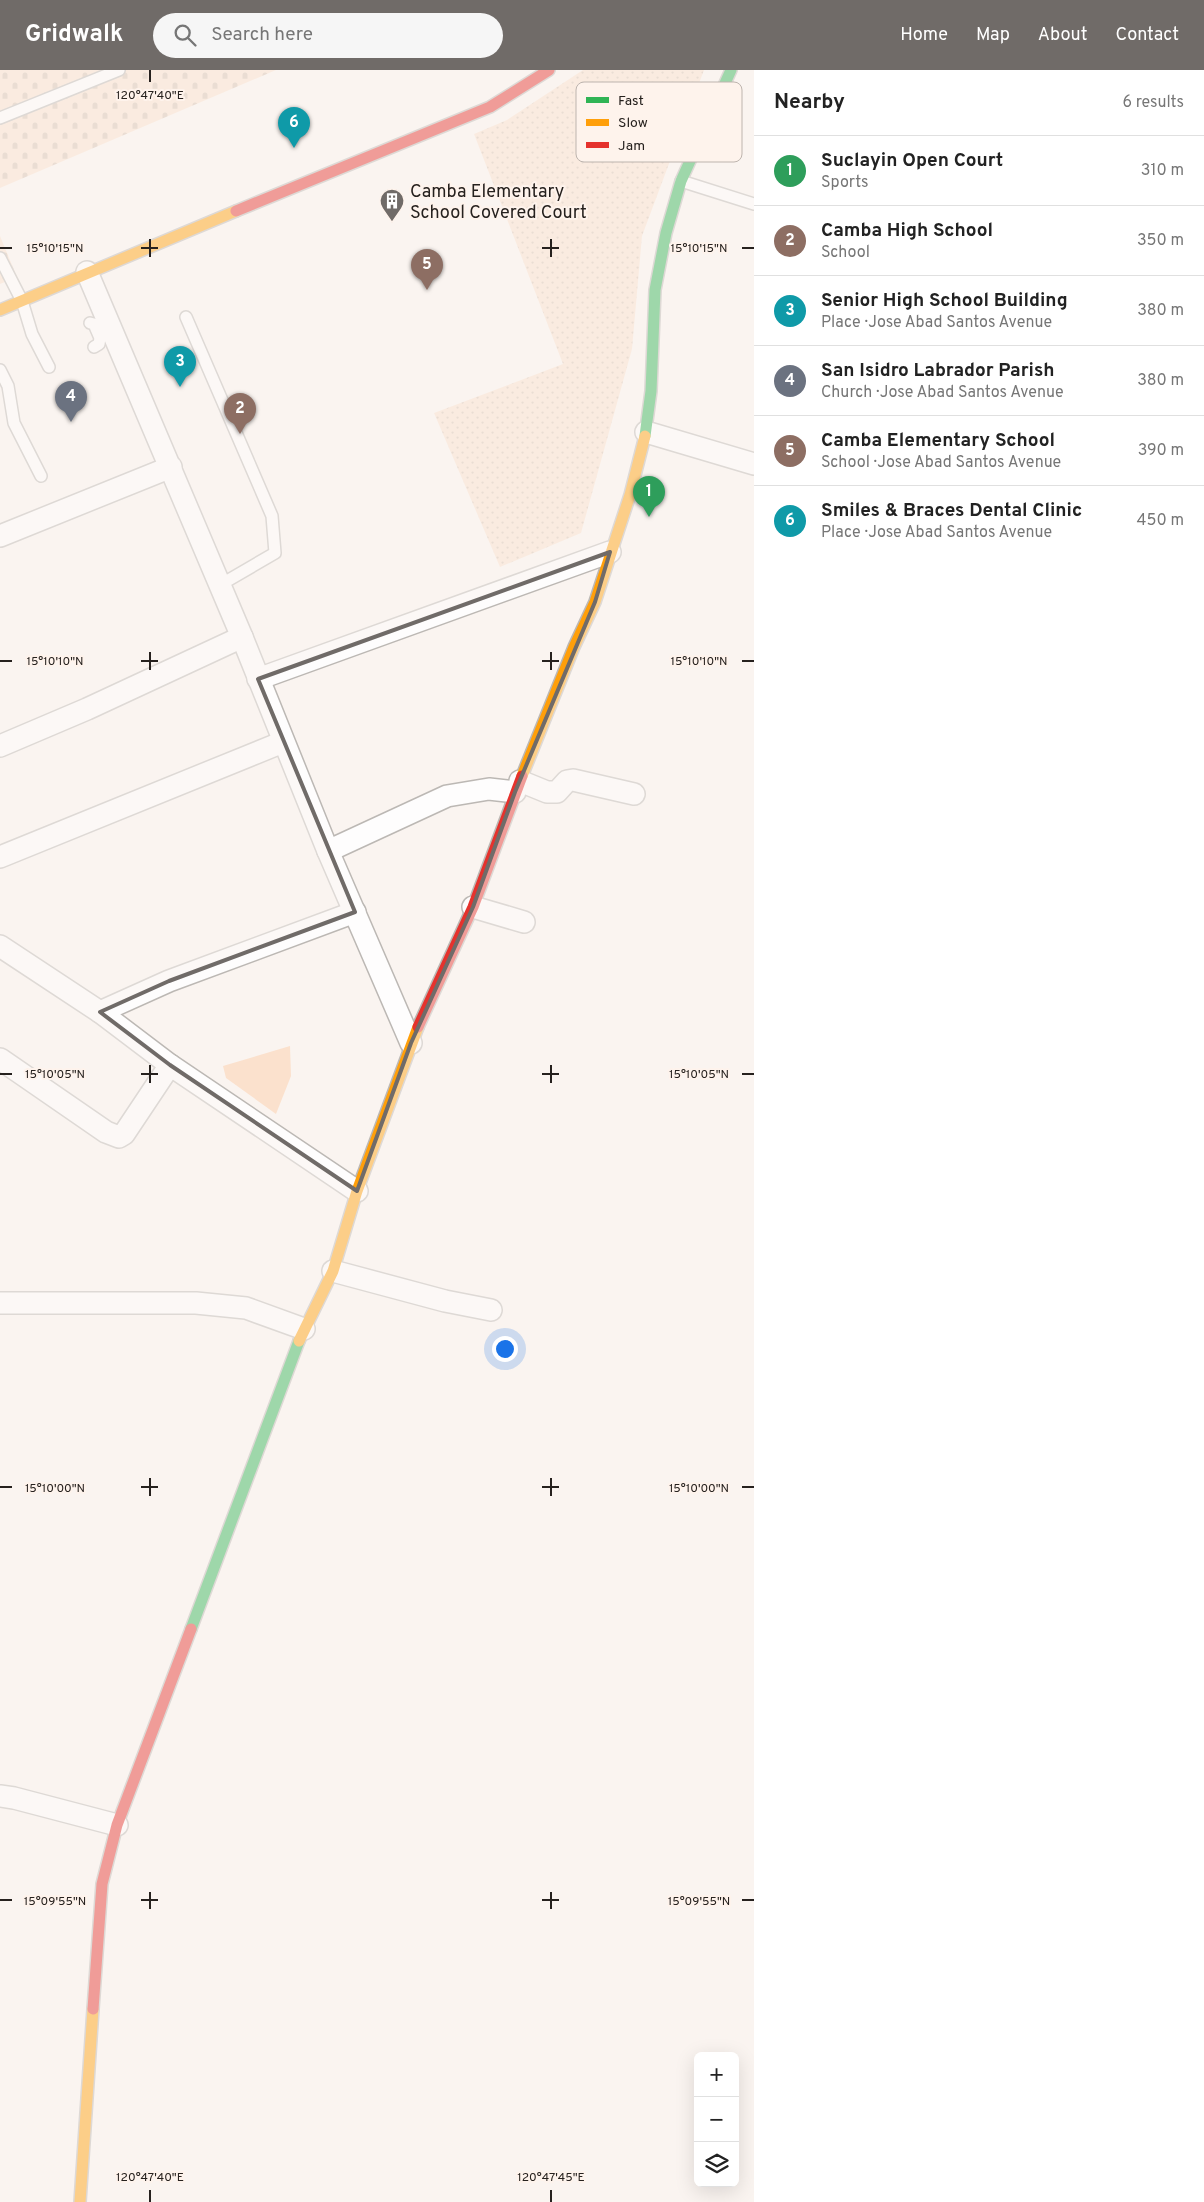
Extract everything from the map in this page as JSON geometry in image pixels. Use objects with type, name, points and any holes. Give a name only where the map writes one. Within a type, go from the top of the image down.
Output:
[{"type":"main road","points":[[0,310],[87,272],[490,107],[549,70]]},
{"type":"main road","points":[[726,82],[731,70]]},
{"type":"main road","points":[[80,2202],[102,1884],[117,1825],[304,1329],[333,1271],[357,1191],[410,1043],[473,907],[518,786],[574,646],[595,602],[630,495],[646,432],[652,391],[655,290],[666,233],[681,181],[690,162]]},
{"type":"street","points":[[87,272],[171,467],[242,637],[282,742],[410,1043]]},
{"type":"street","points":[[646,432],[754,464]]},
{"type":"street","points":[[0,536],[171,467]]},
{"type":"street","points":[[258,679],[610,552]]},
{"type":"street","points":[[0,746],[87,709],[242,637]]},
{"type":"street","points":[[0,858],[282,742]]},
{"type":"street","points":[[328,852],[448,796],[518,786],[557,792],[567,781],[573,780],[634,794]]},
{"type":"street","points":[[473,907],[524,922]]},
{"type":"street","points":[[100,1012],[169,981],[355,912]]},
{"type":"street","points":[[0,946],[100,1012],[170,1065],[357,1191]]},
{"type":"street","points":[[0,1059],[106,1132],[119,1137],[124,1134],[170,1065]]},
{"type":"street","points":[[333,1271],[445,1301],[490,1310]]},
{"type":"street","points":[[0,1303],[196,1303],[246,1308],[304,1329]]},
{"type":"street","points":[[0,1796],[117,1825]]},
{"type":"lane","points":[[0,118],[119,70]]},
{"type":"lane","points":[[681,181],[754,204]]},
{"type":"lane","points":[[0,258],[22,301],[32,334],[49,367]]},
{"type":"lane","points":[[186,317],[272,516],[275,554],[220,585]]},
{"type":"lane","points":[[90,323],[94,324],[100,338],[99,344],[94,347]]},
{"type":"lane","points":[[0,370],[8,386],[14,423],[41,476]]},
{"type":"highlighted area","points":[[610,552],[595,602],[515,792],[473,907],[411,1043],[357,1191],[170,1065],[100,1012],[169,981],[355,912],[258,679]]},
{"type":"green space","points":[[0,70],[276,70],[0,188]]},
{"type":"green space","points":[[583,70],[704,70],[700,82],[576,82],[576,162],[670,162],[642,236],[632,349],[581,533],[500,567],[434,413],[563,364],[474,134],[507,120]]},
{"type":"green space","points":[[0,236],[17,277],[0,284]]},
{"type":"green space","points":[[290,1046],[291,1076],[276,1114],[226,1078],[223,1066]]},
{"type":"traffic: fast","points":[[726,82],[731,70]]},
{"type":"traffic: fast","points":[[645,436],[651,391],[655,290],[666,233],[681,181],[690,162]]},
{"type":"traffic: fast","points":[[191,1629],[299,1341]]},
{"type":"traffic: slow","points":[[0,310],[236,211]]},
{"type":"traffic: slow","points":[[522,776],[574,647],[595,602],[630,495],[645,436]]},
{"type":"traffic: slow","points":[[299,1341],[333,1271],[357,1191],[418,1027]]},
{"type":"traffic: slow","points":[[80,2202],[93,2009]]},
{"type":"traffic: jam","points":[[236,211],[490,107],[549,70]]},
{"type":"traffic: jam","points":[[418,1027],[473,907],[522,776]]},
{"type":"traffic: jam","points":[[93,2009],[102,1884],[117,1825],[191,1629]]},
{"type":"place","name":"Smiles & Braces Dental Clinic","points":[[294,148]]},
{"type":"place","name":"Camba Elementary School Covered Court","points":[[392,222]]},
{"type":"place","name":"Camba Elementary School","points":[[427,290]]},
{"type":"place","name":"Senior High School Building","points":[[180,387]]},
{"type":"place","name":"San Isidro Labrador Parish","points":[[71,422]]},
{"type":"place","name":"Camba High School","points":[[240,434]]},
{"type":"place","name":"Suclayin Open Court","points":[[649,517]]}]
